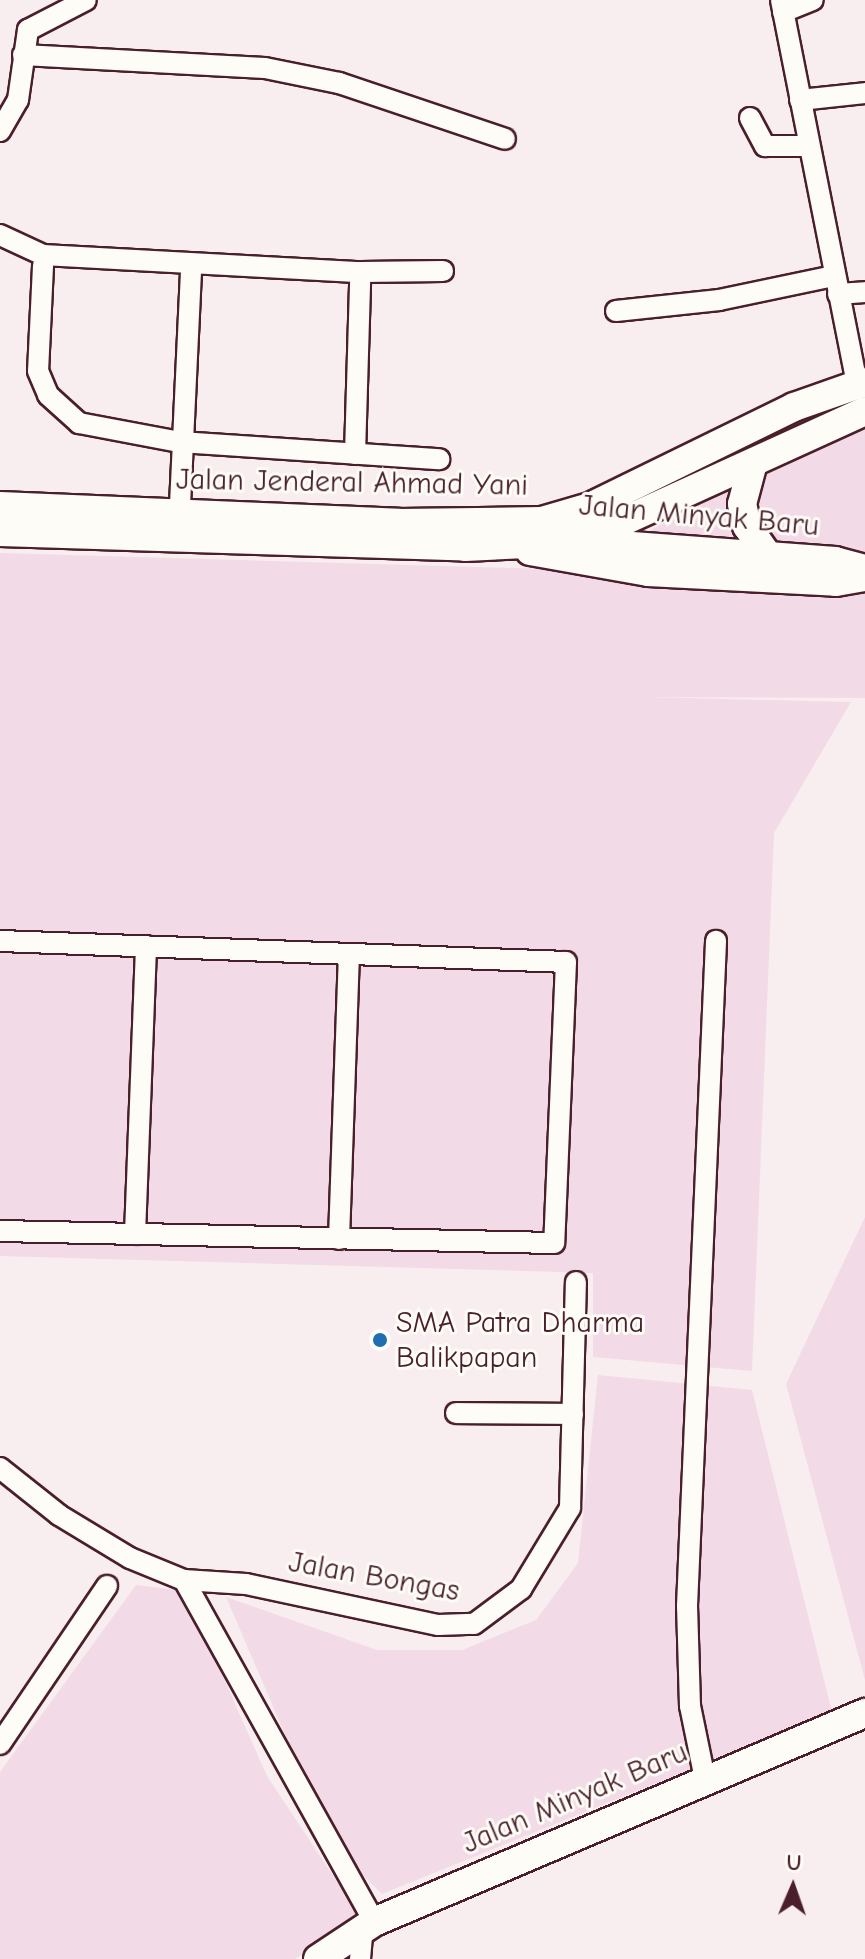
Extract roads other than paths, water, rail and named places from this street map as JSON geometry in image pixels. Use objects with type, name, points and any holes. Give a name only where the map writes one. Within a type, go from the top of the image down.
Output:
[{"type":"main road","name":"Jalan Jenderal Ahmad Yani","points":[[0,532],[179,526],[524,535],[590,507],[794,407],[861,383]]},
{"type":"main road","points":[[564,540],[604,530],[865,411]]},
{"type":"main road","points":[[753,463],[742,504],[747,526],[768,556]]},
{"type":"main road","name":"Jalan Jenderal Ahmad Yani","points":[[0,506],[179,526]]},
{"type":"main road","name":"Jalan Minyak Baru","points":[[524,535],[768,556],[865,569]]},
{"type":"main road","points":[[524,535],[556,559],[648,572],[836,582],[865,577]]},
{"type":"main road","name":"Jalan Minyak Baru","points":[[318,1959],[368,1925],[865,1713]]},
{"type":"street","points":[[0,131],[18,100],[23,55],[31,28],[86,0]]},
{"type":"street","points":[[813,0],[782,6],[844,334],[861,383]]},
{"type":"street","points":[[23,55],[265,68],[339,83],[505,139]]},
{"type":"street","points":[[800,100],[865,93]]},
{"type":"street","points":[[750,118],[765,146],[809,146]]},
{"type":"street","points":[[0,235],[43,255],[361,272],[443,271]]},
{"type":"street","points":[[43,266],[38,371],[48,395],[61,409],[94,429],[180,447],[439,459]]},
{"type":"street","points":[[179,526],[180,447],[191,272]]},
{"type":"street","points":[[355,454],[360,282]]},
{"type":"street","points":[[616,311],[719,300],[865,292]]},
{"type":"street","points":[[0,941],[566,962],[554,1243],[0,1231]]},
{"type":"street","points":[[705,1779],[690,1706],[687,1606],[716,941]]},
{"type":"street","points":[[135,1234],[146,946]]},
{"type":"street","points":[[339,1239],[349,954]]},
{"type":"street","name":"Jalan Bongas","points":[[0,1468],[48,1507],[130,1558],[184,1580],[246,1584],[438,1625],[474,1624],[521,1589],[556,1537],[570,1508],[576,1282]]},
{"type":"street","points":[[456,1413],[573,1414]]},
{"type":"street","points":[[184,1580],[368,1925],[360,1959]]},
{"type":"street","points":[[0,1744],[107,1586]]},
{"type":"place","name":"SMA Patra Dharma Balikpapan","points":[[380,1340]]}]
